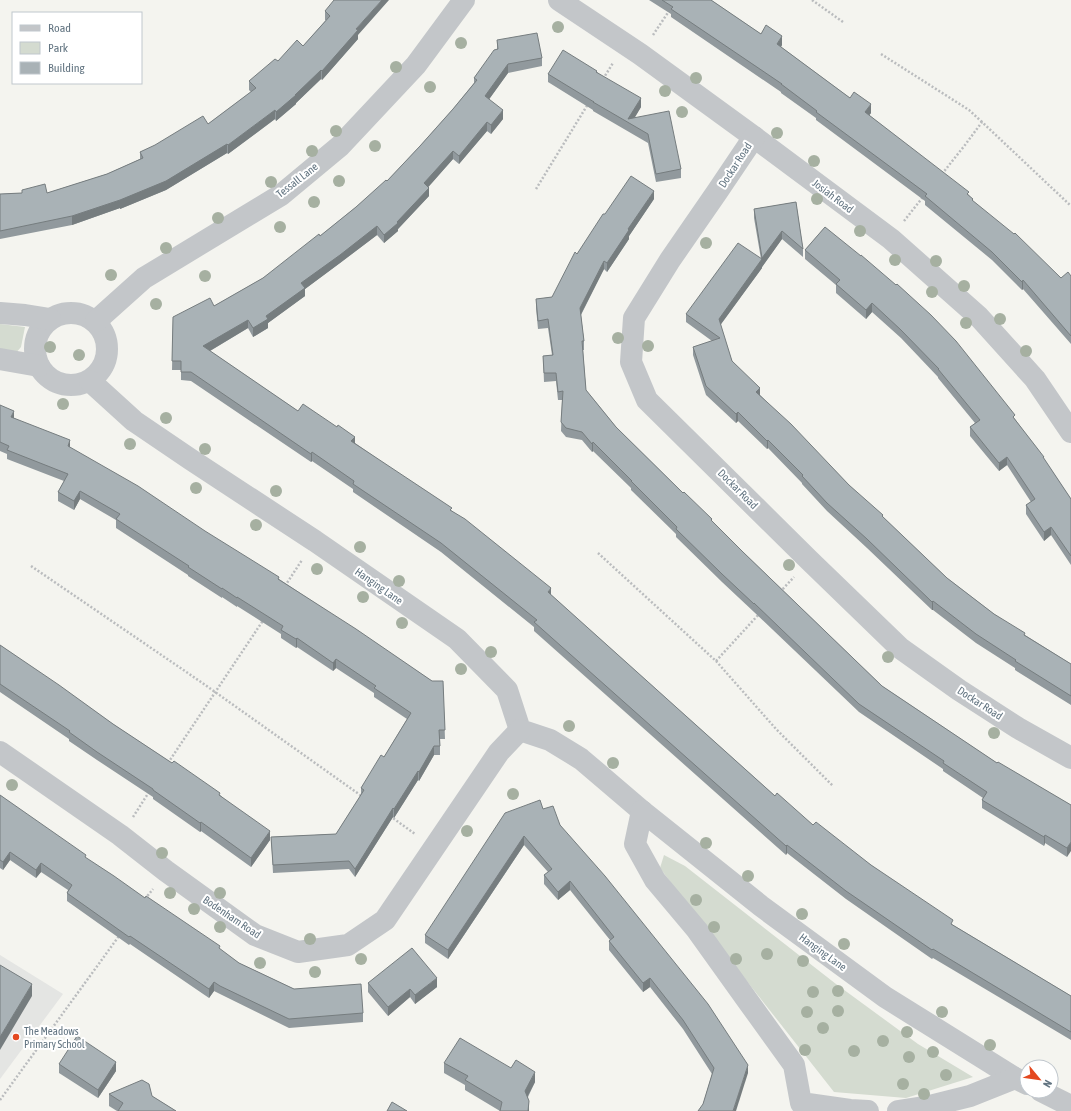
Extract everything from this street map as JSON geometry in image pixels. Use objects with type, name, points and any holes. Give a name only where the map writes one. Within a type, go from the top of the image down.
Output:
[{"type":"street","name":"Tessall Lane","points":[[96,321],[144,278],[281,195],[340,146],[416,65],[464,0]]},
{"type":"street","name":"Josiah Road","points":[[559,0],[632,48],[754,136],[891,239],[979,317],[1035,379],[1071,432]]},
{"type":"street","name":"Dockar Road","points":[[754,136],[670,260],[634,318],[631,362],[647,400],[900,648],[959,690],[1018,728],[1071,758]]},
{"type":"street","points":[[73,312],[85,314],[96,321],[103,330],[107,340],[108,352],[105,364],[90,381],[78,385],[66,385],[55,382],[46,375],[39,366],[35,345],[37,335],[50,319],[61,313],[73,312]]},
{"type":"street","points":[[0,313],[50,319]]},
{"type":"street","points":[[0,359],[39,366]]},
{"type":"street","name":"Hanging Lane","points":[[90,381],[134,421],[190,460],[315,541],[457,639],[506,690],[520,730],[550,740],[581,760],[761,906],[885,997],[1019,1080]]},
{"type":"street","name":"Bodenham Road","points":[[0,752],[120,835],[255,935],[298,952],[348,945],[385,920],[499,752],[520,730]]},
{"type":"street","points":[[642,811],[635,844],[656,880],[697,930],[794,1065],[797,1107],[868,1111]]},
{"type":"street","name":"Hanging Lane","points":[[898,1111],[930,1106],[1019,1082]]},
{"type":"street","points":[[1057,1099],[1071,1106]]},
{"type":"path","points":[[812,0],[842,22]]},
{"type":"path","points":[[602,82],[632,48],[673,6]]},
{"type":"path","points":[[881,54],[969,110],[1071,206]]},
{"type":"path","points":[[536,189],[590,101]]},
{"type":"path","points":[[938,179],[982,122]]},
{"type":"path","points":[[891,239],[924,196]]},
{"type":"path","points":[[285,587],[315,541]]},
{"type":"path","points":[[598,553],[716,661],[776,729],[833,786]]},
{"type":"path","points":[[778,594],[809,560]]},
{"type":"path","points":[[31,566],[216,692],[363,797]]},
{"type":"path","points":[[716,661],[762,611]]},
{"type":"path","points":[[168,764],[267,614]]},
{"type":"path","points":[[120,835],[151,790]]},
{"type":"path","points":[[389,816],[434,847]]},
{"type":"path","points":[[143,902],[166,870]]},
{"type":"path","points":[[0,1100],[120,934]]},
{"type":"shaded area","name":"The Meadows Primary School","points":[[0,955],[63,994],[0,1079]]},
{"type":"green space","points":[[0,324],[25,327],[21,347],[15,354],[0,351]]},
{"type":"green space","points":[[664,855],[685,866],[836,984],[918,1044],[973,1077],[906,1098],[834,1092],[698,919],[660,868]]},
{"type":"building","points":[[334,0],[382,0],[322,71],[321,70],[296,95],[276,112],[275,110],[228,145],[227,144],[166,181],[120,200],[72,216],[0,231],[0,194],[22,193],[22,190],[45,184],[47,193],[107,174],[143,158],[140,152],[155,145],[203,116],[208,124],[256,88],[249,81],[275,59],[278,61],[297,40],[303,46],[330,16],[325,11]]},
{"type":"building","points":[[662,0],[711,0],[761,34],[766,25],[782,36],[777,44],[850,98],[854,92],[871,104],[865,112],[969,192],[967,194],[973,199],[972,200],[1014,234],[1015,233],[1061,278],[1068,272],[1071,276],[1071,336],[1023,280],[1022,282],[992,252],[925,196],[927,194],[816,112],[817,111],[782,84],[671,9],[673,7]]},
{"type":"building","points":[[537,33],[542,58],[508,64],[485,96],[503,110],[491,125],[487,122],[459,156],[453,151],[424,183],[429,188],[397,222],[398,223],[384,235],[377,226],[301,283],[305,288],[266,316],[268,319],[253,328],[248,320],[203,346],[298,411],[303,404],[337,427],[338,425],[355,437],[351,441],[452,508],[450,510],[465,519],[551,588],[548,592],[775,796],[777,793],[813,825],[816,822],[871,865],[953,920],[951,924],[1071,996],[1071,1032],[933,949],[932,950],[846,891],[787,845],[786,846],[534,622],[537,620],[441,543],[353,484],[354,481],[312,452],[311,454],[191,372],[181,372],[181,361],[172,361],[173,317],[210,298],[214,306],[263,278],[319,234],[320,236],[386,180],[387,181],[420,146],[477,80],[474,78],[494,50],[498,49],[497,40]]},
{"type":"building","points":[[563,50],[597,71],[596,72],[641,98],[628,119],[669,111],[681,169],[656,174],[648,134],[548,74]]},
{"type":"building","points":[[631,176],[654,191],[607,263],[604,261],[580,308],[584,341],[582,341],[586,390],[616,427],[882,686],[997,763],[998,762],[1071,805],[1071,842],[1067,848],[1045,835],[1044,837],[982,800],[987,792],[859,704],[676,529],[677,527],[593,442],[592,444],[582,432],[566,428],[561,422],[563,391],[558,392],[556,373],[544,373],[543,356],[553,355],[548,319],[538,321],[536,299],[552,297],[575,252],[577,254],[603,214],[605,214]]},
{"type":"building","points":[[796,202],[803,249],[782,231],[762,258],[754,209]]},
{"type":"building","points":[[825,227],[896,285],[897,284],[931,315],[956,341],[1015,415],[1013,417],[1044,457],[1071,499],[1071,556],[1051,527],[1044,532],[1026,505],[1035,499],[1007,457],[999,463],[970,427],[980,420],[939,369],[872,303],[866,310],[836,284],[840,280],[805,250]]},
{"type":"building","points":[[738,243],[762,259],[719,319],[732,361],[760,388],[756,392],[791,424],[849,485],[883,515],[882,516],[947,578],[994,614],[1025,633],[1024,635],[1071,664],[1071,696],[1015,661],[1016,660],[976,634],[933,601],[932,602],[867,539],[827,503],[802,476],[803,475],[768,440],[767,441],[738,412],[736,414],[706,386],[693,347],[720,338],[686,314]]},
{"type":"building","points":[[0,405],[14,411],[11,417],[70,440],[68,446],[138,486],[205,531],[279,577],[278,579],[356,629],[432,681],[443,681],[445,730],[439,730],[440,746],[434,746],[419,772],[418,771],[394,809],[393,808],[355,869],[349,861],[273,865],[271,837],[336,834],[364,790],[361,788],[381,755],[384,757],[411,713],[374,688],[376,686],[336,659],[333,663],[297,638],[296,639],[281,630],[283,626],[222,589],[116,519],[120,514],[80,491],[74,501],[58,492],[68,474],[7,450],[9,446],[0,442]]},
{"type":"building","points":[[0,645],[113,724],[172,763],[174,761],[220,793],[219,795],[270,831],[251,858],[201,822],[200,823],[153,789],[97,752],[69,732],[70,731],[0,684]]},
{"type":"building","points":[[0,795],[86,855],[85,857],[145,898],[146,896],[220,946],[219,948],[239,963],[294,989],[361,984],[363,1013],[289,1019],[214,982],[209,989],[130,936],[129,937],[67,893],[72,885],[41,863],[36,870],[10,852],[3,862],[0,860]]},
{"type":"building","points":[[540,800],[543,809],[553,806],[560,825],[605,876],[708,1004],[748,1065],[733,1111],[698,1111],[703,1104],[714,1068],[683,1020],[650,978],[643,983],[609,941],[614,937],[570,881],[558,892],[544,875],[552,869],[524,836],[448,950],[425,935],[505,813]]},
{"type":"building","points":[[412,948],[437,978],[415,995],[410,989],[388,1007],[368,983]]},
{"type":"building","points":[[0,965],[32,984],[0,1037]]},
{"type":"building","points":[[77,1036],[116,1062],[98,1090],[59,1064]]},
{"type":"building","points":[[460,1038],[511,1068],[516,1060],[535,1072],[525,1091],[529,1101],[528,1111],[500,1111],[502,1102],[465,1080],[468,1076],[444,1063]]},
{"type":"building","points":[[142,1080],[149,1084],[152,1096],[176,1111],[118,1111],[123,1103],[109,1094]]},
{"type":"building","points":[[392,1102],[407,1111],[387,1111]]},
{"type":"place","name":"The Meadows Primary School","points":[[16,1037]]}]
